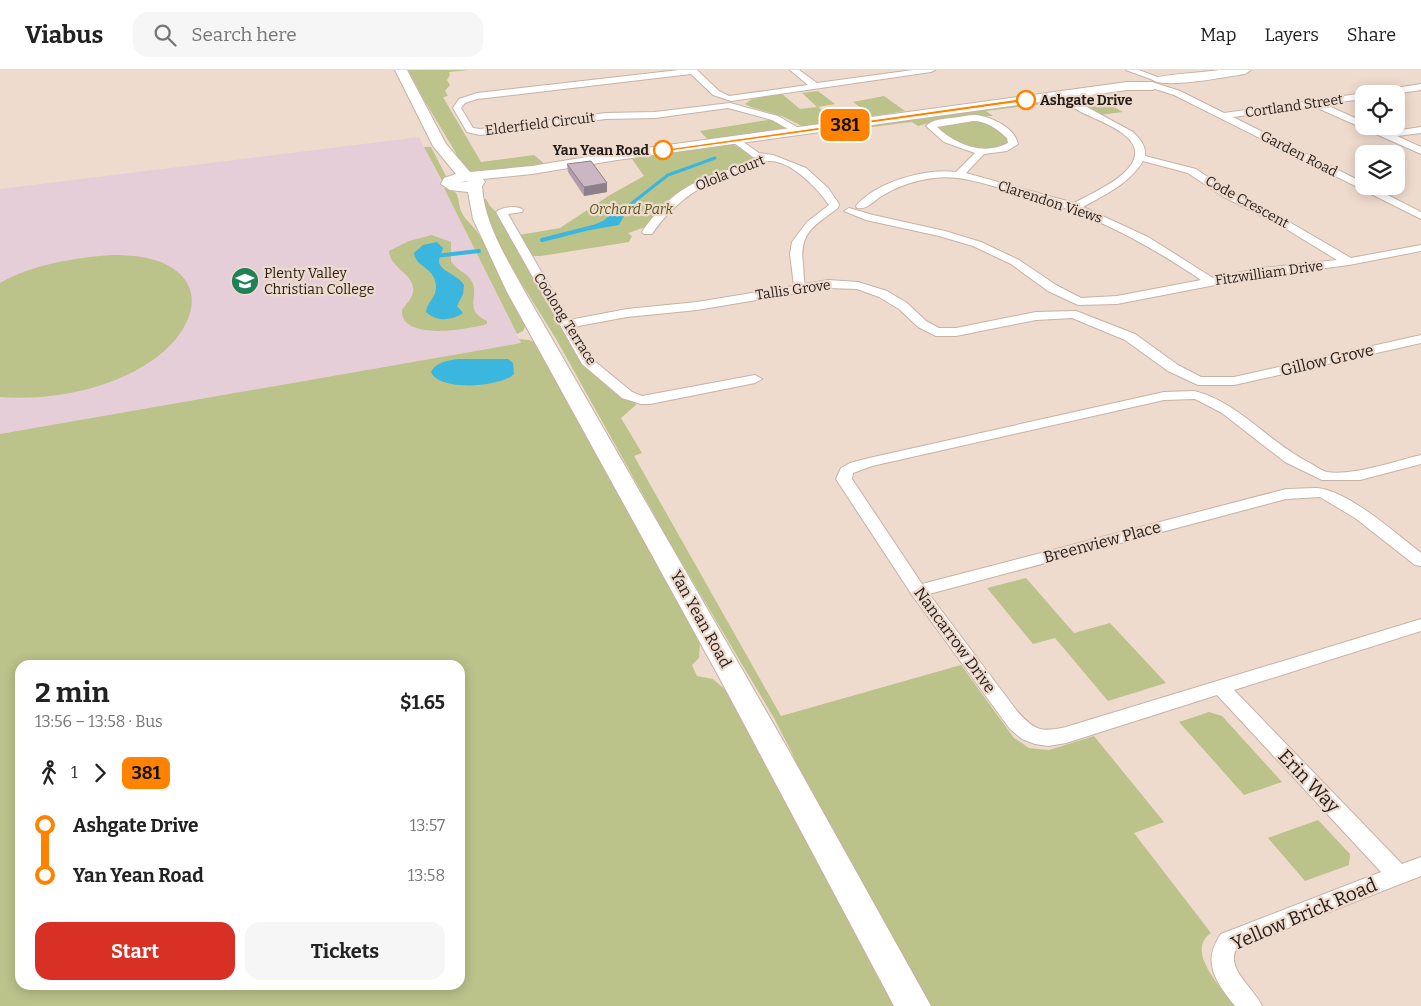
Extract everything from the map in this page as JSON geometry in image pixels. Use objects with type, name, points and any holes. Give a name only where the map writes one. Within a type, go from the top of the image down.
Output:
[{"type":"main road","name":"Yan Yean Road","points":[[401,70],[440,146],[449,154],[455,166],[472,180],[473,196],[485,233],[760,725],[913,1006]]},
{"type":"main road","points":[[451,183],[464,188],[472,180],[611,156],[1127,86],[1151,80],[1188,78],[1245,70]]},
{"type":"main road","name":"Yan Yean Road","points":[[440,146],[440,153],[451,183],[462,197],[466,214],[485,233]]},
{"type":"street","points":[[692,70],[724,101],[781,119],[799,132]]},
{"type":"street","name":"Elderfield Circuit","points":[[692,70],[596,78],[477,96],[458,104],[458,108],[469,128],[477,132],[606,116],[656,115],[697,110],[724,101],[756,96]]},
{"type":"street","points":[[794,70],[816,87]]},
{"type":"street","points":[[724,101],[740,102],[756,96],[865,78],[931,70]]},
{"type":"street","name":"Garden Road","points":[[1151,80],[1421,216]]},
{"type":"street","points":[[1405,89],[1421,87]]},
{"type":"street","points":[[1059,95],[1093,114],[1124,128],[1138,144],[1140,158],[1126,176],[1075,207]]},
{"type":"street","name":"Cortland Street","points":[[1224,116],[1355,97]]},
{"type":"street","points":[[740,102],[752,111]]},
{"type":"street","points":[[1314,103],[1355,121]]},
{"type":"street","points":[[980,118],[1003,131],[1014,141],[1013,144],[1005,148],[981,150],[958,145],[931,126],[944,122],[980,118]]},
{"type":"street","points":[[1405,132],[1421,130]]},
{"type":"street","points":[[1387,135],[1421,151]]},
{"type":"street","points":[[740,140],[756,155],[771,158],[802,170],[824,190],[848,205],[884,220],[941,233],[989,249],[1024,267],[1052,288],[1091,305],[1094,311],[1111,328]]},
{"type":"street","points":[[958,176],[963,169],[978,159],[981,150]]},
{"type":"street","name":"Olola Court","points":[[635,233],[651,233],[665,207],[687,191],[718,175],[771,158]]},
{"type":"street","name":"Code Crescent","points":[[1140,158],[1164,162],[1192,172],[1226,194],[1287,225],[1349,262]]},
{"type":"street","name":"Clarendon Views","points":[[877,195],[906,180],[945,174],[1018,189],[1075,207],[1143,238],[1211,282]]},
{"type":"street","points":[[824,190],[834,205]]},
{"type":"street","points":[[800,287],[796,274],[798,269],[796,253],[798,239],[810,225],[818,220],[848,205],[877,195]]},
{"type":"street","points":[[861,207],[877,195]]},
{"type":"street","points":[[818,220],[834,205],[848,205],[858,202],[861,207],[884,220]]},
{"type":"street","name":"Coolong Terrace","points":[[518,210],[501,212],[566,324],[593,367],[636,399],[650,400],[755,379]]},
{"type":"street","name":"Fitzwilliam Drive","points":[[1080,301],[1117,300],[1262,272],[1349,262],[1421,248]]},
{"type":"street","points":[[798,269],[812,285]]},
{"type":"street","name":"Tallis Grove","points":[[566,324],[627,313],[697,306],[812,285],[842,284],[877,291],[903,306],[922,324],[936,332],[956,332],[1068,310]]},
{"type":"street","points":[[1052,288],[1068,310],[1111,328],[1140,343],[1173,368],[1211,385],[1227,410]]},
{"type":"street","name":"Fitzwilliam Drive","points":[[1068,310],[1087,315],[1117,300]]},
{"type":"street","points":[[1068,310],[1067,301],[1080,301]]},
{"type":"street","name":"Gillow Grove","points":[[1200,381],[1234,381],[1421,339]]},
{"type":"street","points":[[1173,368],[1190,391],[1227,410],[1290,459],[1325,475],[1331,491]]},
{"type":"street","points":[[1190,391],[1188,381],[1200,381]]},
{"type":"street","name":"Gillow Grove","points":[[1190,391],[1210,396],[1234,381]]},
{"type":"street","name":"Nancarrow Drive","points":[[1190,391],[869,462],[855,466],[846,472],[844,479],[848,486],[879,529],[918,591],[1010,716],[1025,733],[1033,737],[1050,738],[1066,735],[1421,625]]},
{"type":"street","points":[[1290,459],[1310,488],[1331,491],[1421,561]]},
{"type":"street","name":"Breenview Place","points":[[918,591],[1286,494],[1331,491],[1360,475],[1421,459]]},
{"type":"street","name":"Breenview Place","points":[[1286,494],[1310,475],[1360,475]]},
{"type":"street","name":"Erin Way","points":[[1220,687],[1398,875]]},
{"type":"street","name":"Yellow Brick Road","points":[[1250,1006],[1222,966],[1220,956],[1223,948],[1229,941],[1421,866]]},
{"type":"shaded area","name":"Plenty Valley Christian College","points":[[419,137],[521,343],[0,434],[0,189]]},
{"type":"green space","points":[[408,70],[469,70],[449,72],[450,75],[447,80],[450,85],[445,91],[448,96],[443,97],[481,162],[534,155],[546,165],[469,172],[455,157],[456,153]]},
{"type":"green space","points":[[818,91],[835,104],[818,107],[838,122],[804,127],[784,117],[745,104],[752,99],[782,94],[800,109],[817,107],[802,93]]},
{"type":"green space","points":[[1088,93],[1123,112],[1100,115],[1071,98]]},
{"type":"green space","points":[[884,96],[905,111],[872,116],[853,102]]},
{"type":"green space","points":[[1058,99],[1064,101],[986,111],[993,116],[972,116],[918,126],[912,122],[872,127],[868,124]]},
{"type":"green space","points":[[774,119],[786,129],[710,142],[700,131]]},
{"type":"green space","points":[[971,119],[993,126],[1002,132],[1009,141],[998,148],[968,147],[956,142],[936,127],[937,125]]},
{"type":"green space","name":"Orchard Park","points":[[733,144],[757,159],[689,186],[667,201],[656,212],[646,227],[628,233],[632,236],[629,242],[531,256],[519,235],[560,228],[610,195],[644,176],[630,156]]},
{"type":"green space","points":[[424,147],[431,147],[446,176],[442,181]]},
{"type":"green space","points":[[444,188],[454,191],[458,197],[462,213],[477,232],[492,257],[526,325],[523,331],[517,334]]},
{"type":"green space","points":[[486,199],[495,211],[562,327],[624,398],[637,404],[621,418],[642,453],[634,456],[781,716],[961,665],[1014,738],[1029,748],[1049,750],[1094,736],[1164,822],[1134,833],[1211,933],[1204,941],[1202,950],[1204,960],[1208,970],[1235,1006],[927,1006],[801,776],[793,755],[774,718],[670,543],[555,337],[511,267],[491,229],[479,200]]},
{"type":"green space","points":[[432,235],[451,242],[451,261],[471,280],[474,286],[473,302],[475,312],[487,321],[487,324],[437,331],[424,330],[412,326],[404,320],[402,310],[411,297],[413,286],[411,281],[390,257],[389,251],[409,241]]},
{"type":"green space","points":[[112,255],[137,256],[161,262],[177,271],[187,282],[191,295],[191,308],[180,334],[157,357],[140,368],[102,385],[61,395],[20,398],[0,397],[0,283],[26,271],[54,263]]},
{"type":"green space","points":[[519,339],[536,343],[700,642],[699,658],[692,665],[697,676],[713,679],[728,692],[898,1006],[0,1006],[0,434],[521,343]]},
{"type":"green space","points":[[1026,578],[1074,633],[1110,623],[1166,683],[1108,701],[1055,638],[1033,644],[987,588]]},
{"type":"green space","points":[[1209,712],[1222,716],[1282,782],[1244,795],[1179,722]]},
{"type":"green space","points":[[1318,820],[1350,854],[1349,865],[1305,881],[1268,838]]},
{"type":"water","points":[[621,211],[625,214],[619,225],[590,230],[586,228],[603,221],[614,212]]},
{"type":"water","points":[[437,242],[443,248],[439,260],[440,264],[464,285],[463,294],[457,306],[463,313],[449,319],[435,318],[426,312],[436,290],[435,280],[429,271],[415,258],[414,253],[423,245]]},
{"type":"water","points":[[458,359],[508,359],[513,363],[514,374],[497,382],[458,385],[446,383],[436,378],[431,372],[439,364]]},
{"type":"building","points":[[591,161],[607,183],[584,187],[567,164]]},
{"type":"waterway","points":[[617,215],[668,175],[715,158]]},
{"type":"waterway","points":[[542,240],[593,227]]},
{"type":"waterway","points":[[435,256],[479,251]]},
{"type":"bus line","name":"381","points":[[663,150],[1026,100]]},
{"type":"place","name":"Ashgate Drive","points":[[1026,100]]},
{"type":"place","name":"Yan Yean Road","points":[[663,150]]},
{"type":"place","name":"Plenty Valley Christian College","points":[[245,281]]}]
